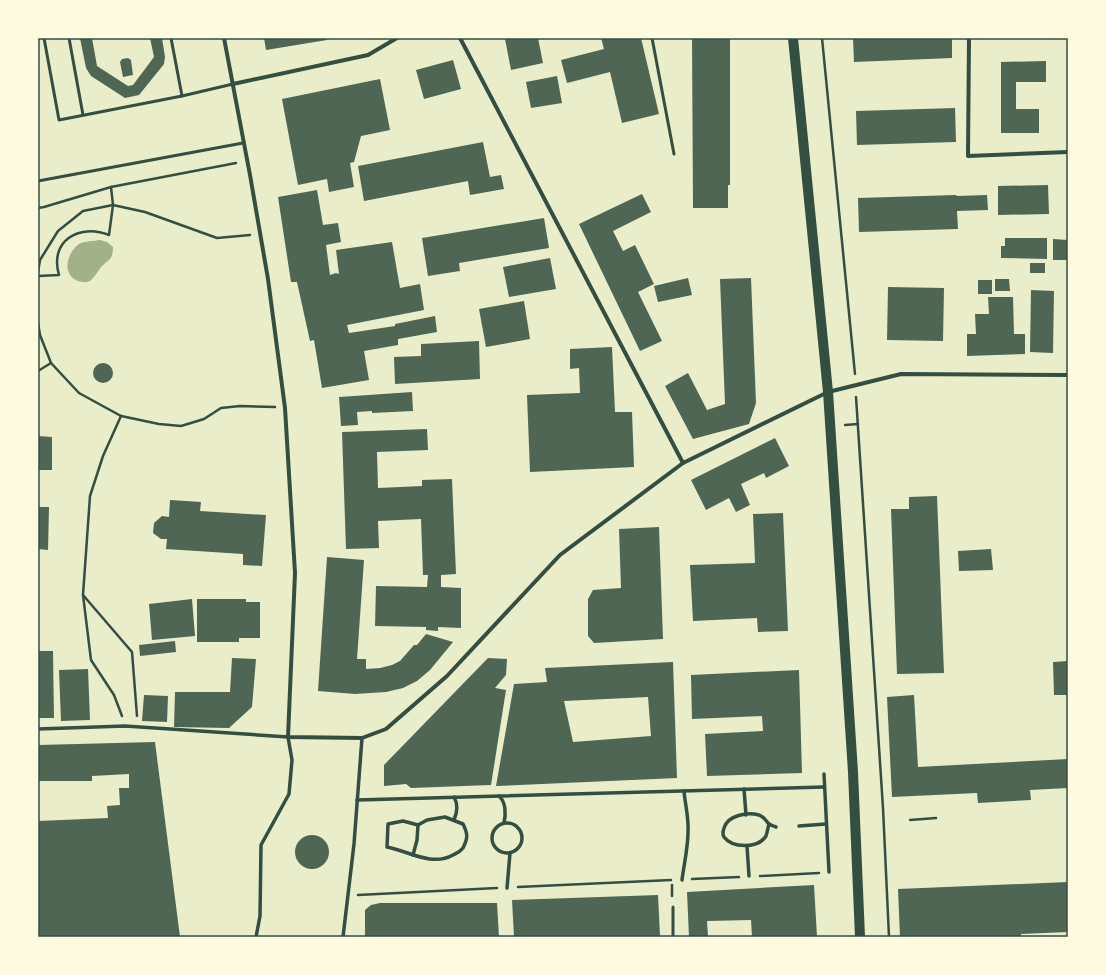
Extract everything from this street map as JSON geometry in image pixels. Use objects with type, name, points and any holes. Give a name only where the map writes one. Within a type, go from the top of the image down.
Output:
[{"type":"main road","points":[[793,38],[828,392],[854,772],[860,937]]},
{"type":"street","points":[[224,38],[268,279],[285,408],[295,573],[288,737],[292,760],[289,794],[261,845],[260,916],[256,937]]},
{"type":"street","points":[[232,84],[368,55],[397,38]]},
{"type":"street","points":[[460,38],[683,463]]},
{"type":"street","points":[[969,38],[968,156],[1068,152]]},
{"type":"street","points":[[38,729],[138,726],[288,737],[362,738],[386,730],[447,676],[560,555],[683,463],[828,392],[901,374],[1068,375]]},
{"type":"street","points":[[343,937],[362,738]]},
{"type":"street","points":[[824,774],[829,872]]},
{"type":"street","points":[[357,800],[824,787]]},
{"type":"street","points":[[744,789],[746,815]]},
{"type":"street","points":[[682,880],[684,856],[688,844],[684,791]]},
{"type":"street","points":[[498,796],[502,799],[504,808],[504,823]]},
{"type":"street","points":[[454,797],[456,812],[454,820]]},
{"type":"street","points":[[769,824],[766,836],[760,841],[747,846],[732,844],[725,838],[723,833],[724,827],[728,820],[736,816],[759,815],[765,818],[769,824],[776,827]]},
{"type":"street","points":[[445,817],[454,820],[463,824],[467,833],[465,843],[461,850],[446,859],[432,860],[386,847],[388,824],[403,821],[418,825],[427,820],[445,817]]},
{"type":"street","points":[[504,823],[515,825],[521,835],[521,842],[518,847],[510,853],[500,851],[495,848],[492,842],[492,835],[495,828],[504,823]]},
{"type":"street","points":[[799,826],[826,824]]},
{"type":"street","points":[[413,855],[418,840],[418,825]]},
{"type":"street","points":[[747,846],[749,876]]},
{"type":"street","points":[[507,888],[510,853]]},
{"type":"lane","points":[[44,38],[59,120],[182,96],[232,84]]},
{"type":"lane","points":[[69,38],[83,116]]},
{"type":"lane","points":[[171,38],[182,96]]},
{"type":"lane","points":[[652,38],[674,154]]},
{"type":"lane","points":[[38,181],[243,143]]},
{"type":"lane","points":[[672,907],[674,937]]},
{"type":"path","points":[[822,38],[856,385],[883,808],[889,937]]},
{"type":"path","points":[[38,208],[111,187],[247,161]]},
{"type":"path","points":[[38,276],[59,275],[56,267],[57,258],[64,243],[78,232],[89,230],[99,231],[109,235],[113,205],[111,187]]},
{"type":"path","points":[[38,272],[40,260],[58,230],[83,211],[113,205],[144,212],[217,238],[260,234]]},
{"type":"path","points":[[38,323],[40,335],[51,363],[80,393],[121,416],[159,424],[181,426],[204,419],[221,408],[240,406],[285,408]]},
{"type":"path","points":[[38,371],[51,363]]},
{"type":"path","points":[[121,416],[103,456],[90,496],[83,595],[91,660],[114,695],[125,726]]},
{"type":"path","points":[[83,595],[132,652],[138,726]]},
{"type":"path","points":[[910,820],[936,818]]},
{"type":"path","points":[[348,895],[829,872]]},
{"type":"path","points":[[672,880],[672,907]]},
{"type":"shaded area","points":[[100,240],[107,242],[113,247],[110,259],[101,267],[90,281],[82,282],[73,278],[69,274],[68,269],[71,252],[81,243]]},
{"type":"building","points":[[80,38],[92,38],[97,66],[128,86],[133,85],[154,57],[150,38],[162,38],[165,57],[164,64],[139,95],[125,98],[91,76],[86,68]]},
{"type":"building","points":[[264,38],[327,38],[327,40],[266,50]]},
{"type":"building","points":[[538,38],[543,63],[511,70],[505,39]]},
{"type":"building","points":[[601,38],[641,38],[659,114],[622,123],[610,72],[567,83],[561,60],[604,49]]},
{"type":"building","points":[[692,38],[730,38],[730,185],[728,185],[728,208],[693,208]]},
{"type":"building","points":[[853,38],[952,38],[952,58],[854,62]]},
{"type":"building","points":[[128,58],[131,60],[133,75],[123,77],[120,62],[122,59]]},
{"type":"building","points":[[453,60],[461,89],[424,99],[416,70]]},
{"type":"building","points":[[1046,61],[1046,82],[1016,82],[1016,109],[1039,109],[1039,133],[1001,133],[1001,62]]},
{"type":"building","points":[[557,76],[562,103],[531,108],[526,82]]},
{"type":"building","points":[[380,79],[390,130],[361,136],[354,162],[350,163],[354,187],[329,192],[327,179],[298,185],[282,99]]},
{"type":"building","points":[[955,108],[956,142],[857,145],[856,111]]},
{"type":"building","points":[[483,142],[490,177],[501,175],[504,189],[470,195],[468,181],[364,201],[358,166]]},
{"type":"building","points":[[1048,185],[1049,214],[998,215],[998,186]]},
{"type":"building","points":[[317,190],[323,225],[338,223],[341,242],[326,245],[330,275],[336,273],[339,274],[336,250],[392,242],[400,288],[420,284],[424,310],[347,325],[349,333],[395,326],[395,324],[435,316],[437,332],[398,339],[398,345],[364,351],[369,380],[322,388],[314,340],[310,341],[297,282],[291,282],[278,197]]},
{"type":"building","points":[[642,194],[651,212],[613,231],[623,251],[635,245],[654,284],[638,292],[662,341],[640,351],[579,224]]},
{"type":"building","points":[[987,195],[988,210],[957,211],[958,229],[859,232],[858,198]]},
{"type":"building","points":[[544,218],[549,248],[459,263],[460,271],[428,276],[422,238]]},
{"type":"building","points":[[1005,238],[1047,238],[1047,259],[1001,258],[1001,246],[1005,246]]},
{"type":"building","points":[[1053,239],[1068,240],[1068,260],[1053,260]]},
{"type":"building","points":[[550,258],[556,289],[509,297],[503,267]]},
{"type":"building","points":[[1030,263],[1045,263],[1045,273],[1030,273]]},
{"type":"building","points":[[688,278],[692,295],[658,302],[654,286]]},
{"type":"building","points":[[751,278],[756,403],[749,424],[693,439],[665,386],[688,373],[707,410],[725,404],[720,279]]},
{"type":"building","points":[[995,279],[1009,279],[1010,291],[995,291]]},
{"type":"building","points":[[978,280],[992,280],[992,294],[978,294]]},
{"type":"building","points":[[888,287],[944,288],[943,341],[887,340]]},
{"type":"building","points":[[1031,290],[1054,291],[1053,353],[1030,352]]},
{"type":"building","points":[[988,297],[1013,297],[1014,334],[1025,334],[1025,354],[967,356],[967,334],[976,334],[975,314],[989,314]]},
{"type":"building","points":[[524,301],[530,339],[486,347],[479,309]]},
{"type":"building","points":[[479,341],[480,379],[395,384],[394,357],[421,356],[421,344]]},
{"type":"building","points":[[612,347],[615,412],[632,412],[634,467],[530,472],[527,395],[580,393],[579,368],[570,369],[570,349]]},
{"type":"building","points":[[103,363],[110,366],[113,373],[110,380],[103,383],[96,380],[93,373],[96,366]]},
{"type":"building","points":[[412,392],[413,411],[372,413],[372,411],[357,412],[358,425],[341,426],[339,397]]},
{"type":"building","points":[[427,429],[428,450],[377,452],[378,488],[422,486],[422,480],[452,479],[456,574],[441,575],[441,587],[461,588],[461,628],[438,627],[438,631],[426,630],[426,627],[375,626],[376,586],[427,587],[428,575],[423,575],[421,519],[378,521],[379,548],[346,549],[342,432]]},
{"type":"building","points":[[38,436],[52,437],[52,470],[38,470]]},
{"type":"building","points":[[775,438],[789,466],[766,478],[764,473],[741,484],[750,505],[736,512],[729,498],[706,510],[691,480]]},
{"type":"building","points":[[937,496],[944,673],[897,674],[891,509],[909,509],[909,497]]},
{"type":"building","points":[[170,500],[201,502],[200,511],[266,515],[262,566],[243,565],[243,554],[166,549],[167,539],[161,539],[153,533],[154,523],[162,516],[169,517]]},
{"type":"building","points":[[38,507],[49,507],[48,550],[38,549]]},
{"type":"building","points":[[783,513],[788,631],[758,632],[757,618],[693,621],[690,565],[755,563],[753,514]]},
{"type":"building","points":[[659,527],[663,639],[594,643],[588,636],[588,599],[593,590],[621,588],[619,529]]},
{"type":"building","points":[[991,549],[993,570],[959,571],[958,551]]},
{"type":"building","points":[[327,557],[364,560],[357,659],[366,659],[366,669],[380,668],[400,661],[426,634],[453,642],[430,670],[417,681],[403,688],[386,692],[355,694],[318,691]]},
{"type":"building","points":[[192,599],[195,636],[152,640],[149,604]]},
{"type":"building","points":[[197,599],[246,599],[246,602],[260,602],[260,638],[239,638],[239,642],[197,642]]},
{"type":"building","points":[[175,641],[176,652],[140,656],[139,645]]},
{"type":"building","points":[[38,651],[53,651],[54,718],[38,718]]},
{"type":"building","points":[[232,658],[256,659],[252,707],[229,728],[174,727],[175,692],[230,692]]},
{"type":"building","points":[[488,658],[507,659],[506,675],[495,688],[506,690],[491,785],[411,788],[406,784],[384,786],[384,765]]},
{"type":"building","points":[[1068,661],[1068,695],[1054,695],[1053,662]]},
{"type":"building","points":[[673,662],[677,778],[496,786],[514,684],[547,682],[545,668]],"holes":[[[648,697],[651,736],[573,742],[564,701]]]},
{"type":"building","points":[[88,669],[90,720],[61,721],[59,670]]},
{"type":"building","points":[[799,670],[802,773],[707,776],[705,734],[763,731],[762,716],[692,719],[691,675]]},
{"type":"building","points":[[144,695],[168,696],[167,722],[142,721]]},
{"type":"building","points":[[914,695],[918,767],[1068,759],[1068,788],[1030,790],[1031,800],[978,803],[977,793],[892,797],[887,697]]},
{"type":"building","points":[[155,742],[180,937],[38,937],[38,821],[108,818],[107,806],[120,805],[119,788],[129,788],[129,774],[92,776],[92,781],[38,781],[38,745]]},
{"type":"building","points":[[309,835],[315,835],[324,840],[328,846],[328,858],[324,864],[315,869],[309,869],[300,864],[295,855],[295,849],[300,840]]},
{"type":"building","points":[[1068,882],[1068,932],[1021,934],[1021,937],[900,937],[898,889]]},
{"type":"building","points":[[814,885],[817,937],[752,937],[751,920],[707,921],[708,937],[689,937],[687,892]]},
{"type":"building","points":[[658,895],[660,936],[514,937],[512,900]]},
{"type":"building","points":[[380,903],[497,903],[499,937],[365,937],[365,910],[371,905]]}]
